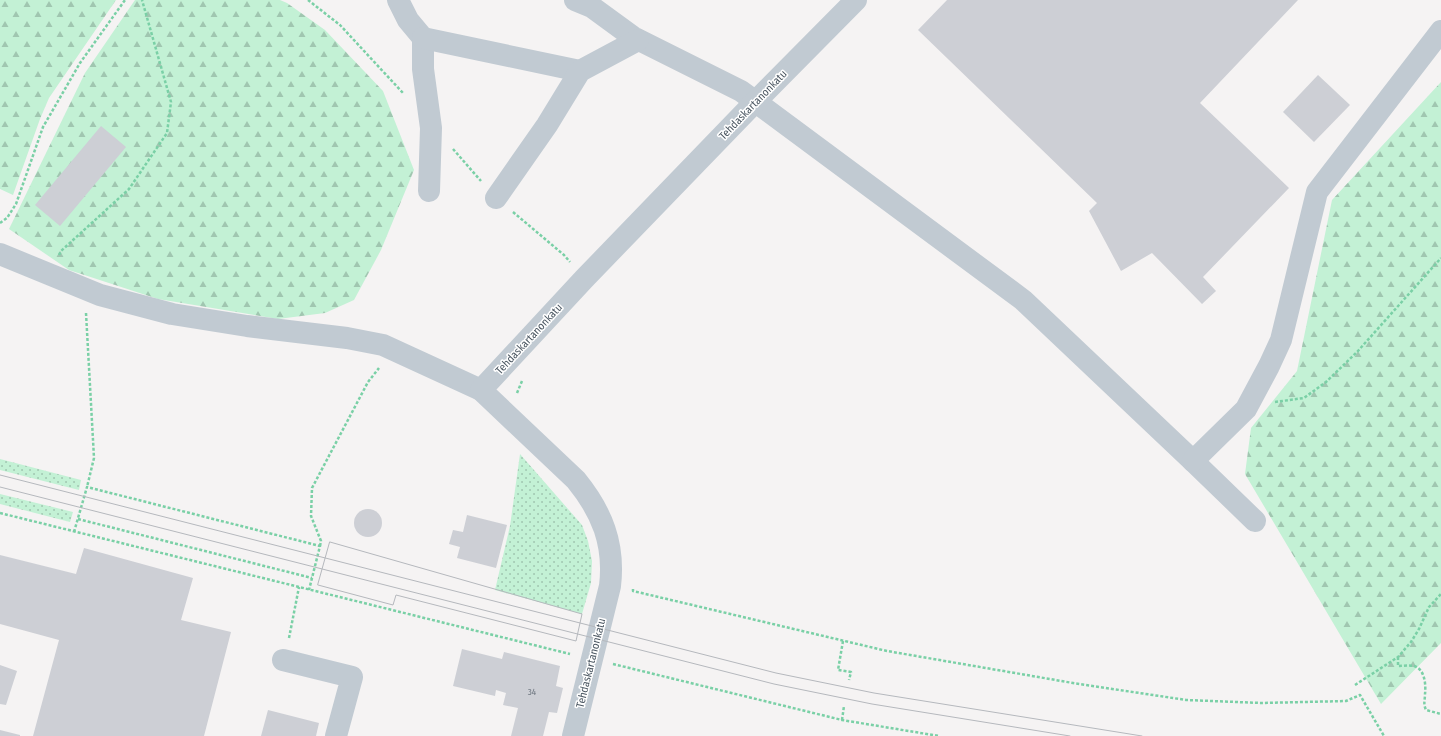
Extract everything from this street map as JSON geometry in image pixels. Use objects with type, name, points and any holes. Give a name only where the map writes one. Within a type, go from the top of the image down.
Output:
[{"type":"street","points":[[398,0],[408,20],[423,38],[580,71]]},
{"type":"street","points":[[575,0],[592,7],[638,40],[741,91],[1023,300],[1193,461],[1255,522]]},
{"type":"street","name":"Tehdaskartanonkatu","points":[[573,736],[584,657],[610,586],[612,569],[606,533],[600,515],[576,480],[481,390],[584,279],[856,0]]},
{"type":"street","points":[[1193,461],[1246,409],[1281,340],[1317,192],[1441,31]]},
{"type":"street","points":[[423,38],[423,69],[431,128],[429,191]]},
{"type":"street","points":[[496,198],[547,125],[580,71],[638,40]]},
{"type":"street","points":[[0,254],[100,295],[172,314],[247,326],[347,338],[383,345],[481,390]]},
{"type":"street","points":[[283,660],[352,677],[336,736]]},
{"type":"path","points":[[0,224],[7,218],[16,204],[43,127],[80,63],[125,0]]},
{"type":"path","points":[[52,276],[61,251],[129,189],[167,133],[172,102],[142,0]]},
{"type":"path","points":[[496,198],[564,255]]},
{"type":"path","points":[[1246,409],[1269,403],[1287,402],[1304,398],[1326,382],[1356,352],[1441,258]]},
{"type":"path","points":[[74,532],[94,458],[84,289]]},
{"type":"path","points":[[308,590],[321,541],[311,516],[312,488],[368,382],[381,365]]},
{"type":"path","points":[[521,398],[516,392],[522,379]]},
{"type":"path","points":[[87,487],[320,546]]},
{"type":"path","points":[[0,513],[308,590],[842,720],[939,736]]},
{"type":"path","points":[[78,519],[312,578]]},
{"type":"path","points":[[633,584],[633,592],[887,651],[1073,683],[1186,700],[1262,703],[1346,701],[1360,695],[1384,736]]},
{"type":"path","points":[[292,627],[299,587]]},
{"type":"path","points":[[1355,685],[1398,657],[1411,642],[1419,629],[1428,607],[1441,594]]},
{"type":"path","points":[[843,641],[838,670],[851,672],[849,680]]},
{"type":"path","points":[[1398,657],[1398,666],[1415,666],[1422,670],[1426,694],[1424,703],[1426,710],[1441,714]]},
{"type":"path","points":[[842,720],[844,706]]},
{"type":"green space","points":[[0,0],[116,0],[49,98],[13,195],[0,189]]},
{"type":"green space","points":[[135,0],[280,0],[287,3],[325,30],[383,91],[414,170],[381,250],[354,300],[325,313],[278,319],[158,299],[69,270],[9,229],[85,73]]},
{"type":"green space","points":[[1441,82],[1441,643],[1381,704],[1245,474],[1251,428],[1297,371],[1332,200]]},
{"type":"green space","points":[[520,454],[582,525],[588,541],[592,561],[591,583],[582,614],[495,590],[510,526]]},
{"type":"green space","points":[[0,459],[81,480],[79,490],[0,470]]},
{"type":"green space","points":[[0,494],[73,512],[70,522],[0,504]]},
{"type":"building","points":[[947,0],[1298,0],[1200,103],[1289,188],[1203,277],[1216,291],[1202,304],[1152,253],[1121,271],[1089,211],[1097,203],[918,30]]},
{"type":"building","points":[[1318,75],[1350,105],[1314,142],[1283,112]]},
{"type":"building","points":[[101,126],[126,147],[60,226],[35,205]]},
{"type":"building","points":[[368,509],[378,513],[382,523],[378,533],[368,537],[358,533],[354,523],[358,513]]},
{"type":"building","points":[[467,515],[507,525],[496,568],[457,558],[460,547],[449,544],[453,530],[463,532]]},
{"type":"building","points":[[84,548],[193,578],[181,620],[231,632],[204,736],[33,736],[59,640],[0,624],[0,555],[76,574]]},
{"type":"building","points":[[462,649],[502,659],[504,652],[560,666],[556,686],[563,688],[557,713],[549,712],[543,736],[511,736],[518,708],[503,705],[506,693],[496,690],[495,696],[453,686]]},
{"type":"building","points":[[0,665],[17,671],[6,705],[0,704]]},
{"type":"building","points":[[268,710],[319,723],[316,736],[261,736]]},
{"type":"building","points":[[0,730],[20,735],[20,736],[0,736]]},
{"type":"tram line","points":[[0,475],[776,673],[874,693],[1142,736]]},
{"type":"tram line","points":[[0,487],[774,684],[872,704],[1070,736]]},
{"type":"tram line","points":[[330,542],[582,614],[576,641],[396,595],[393,605],[318,585],[330,542]]}]
